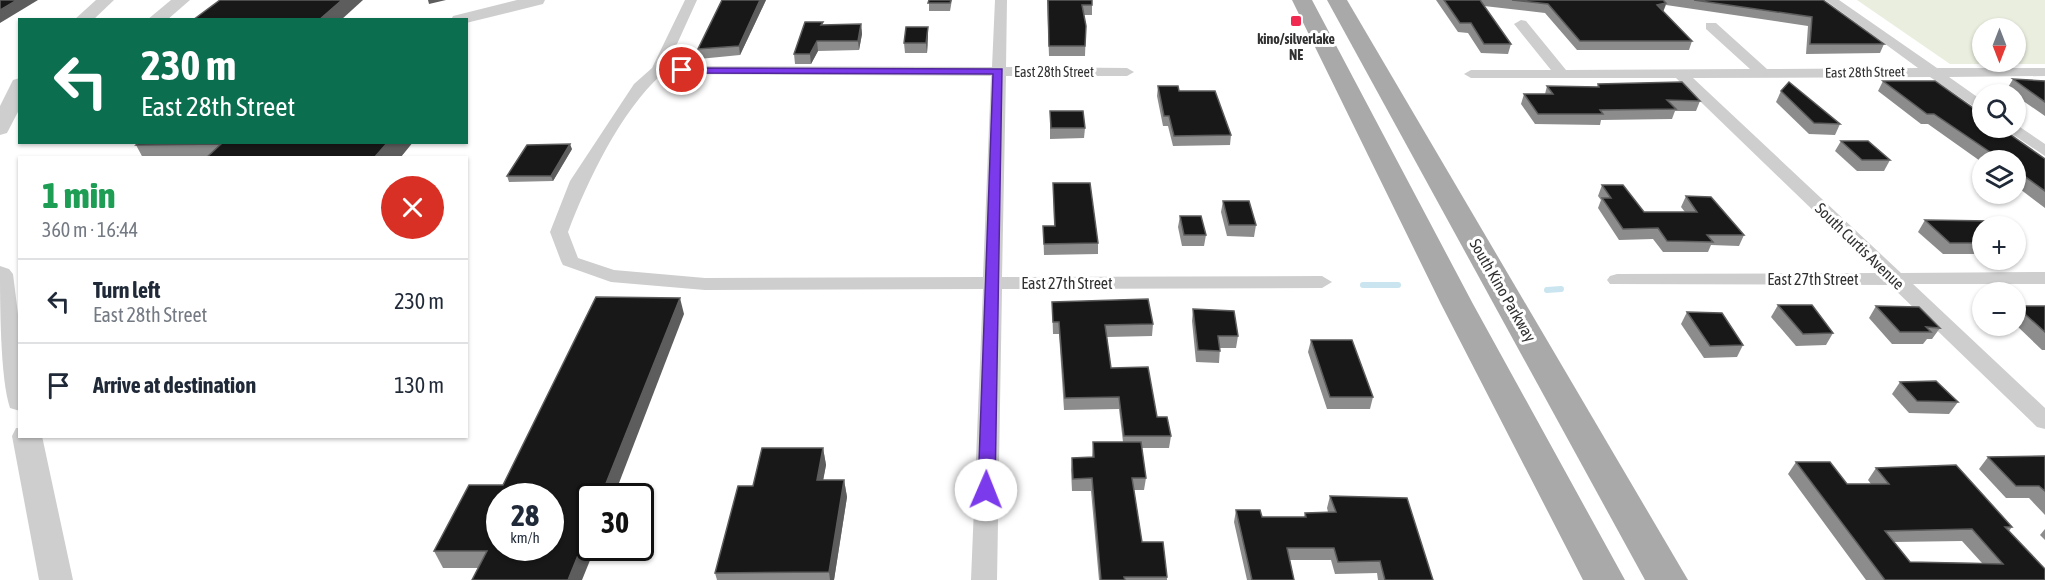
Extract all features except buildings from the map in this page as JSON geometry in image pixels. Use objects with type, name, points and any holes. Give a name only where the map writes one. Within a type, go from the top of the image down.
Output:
[{"type":"main road","points":[[1302,0],[1457,304],[1604,580]]},
{"type":"main road","name":"South Kino Parkway","points":[[1337,0],[1667,580]]},
{"type":"main road","points":[[1628,508],[1672,580]]},
{"type":"street","points":[[84,18],[106,0]]},
{"type":"street","points":[[158,18],[182,0]]},
{"type":"street","points":[[467,18],[537,0]]},
{"type":"street","name":"East 27th Street","points":[[692,0],[658,70],[639,87],[579,181],[559,232],[570,261],[611,276],[705,284],[1322,282]]},
{"type":"street","points":[[984,580],[1001,0]]},
{"type":"street","points":[[1831,0],[1972,100]]},
{"type":"street","points":[[1521,24],[1562,74]]},
{"type":"street","points":[[1711,26],[1763,73]]},
{"type":"street","name":"East 28th Street","points":[[658,70],[1126,72]]},
{"type":"street","name":"East 28th Street","points":[[1471,74],[2045,72]]},
{"type":"street","name":"South Curtis Avenue","points":[[1683,74],[1894,279],[2045,421]]},
{"type":"street","points":[[0,129],[18,88]]},
{"type":"street","points":[[0,134],[18,120]]},
{"type":"street","points":[[0,134],[18,130]]},
{"type":"street","points":[[2026,138],[2045,151]]},
{"type":"street","points":[[0,274],[4,347],[18,394]]},
{"type":"street","name":"East 27th Street","points":[[1617,280],[2045,278]]},
{"type":"street","points":[[27,438],[56,580]]},
{"type":"green space","points":[[1857,0],[2045,0],[2045,64],[2026,64],[2026,18],[1972,18],[1972,64],[1950,64]]},
{"type":"waterway","points":[[1363,285],[1398,285]]},
{"type":"waterway","points":[[1547,290],[1561,289]]},
{"type":"place","name":"kino/silverlake NE","points":[[1296,21]]},
{"type":"route","points":[[682,70],[998,71],[986,490]]}]
